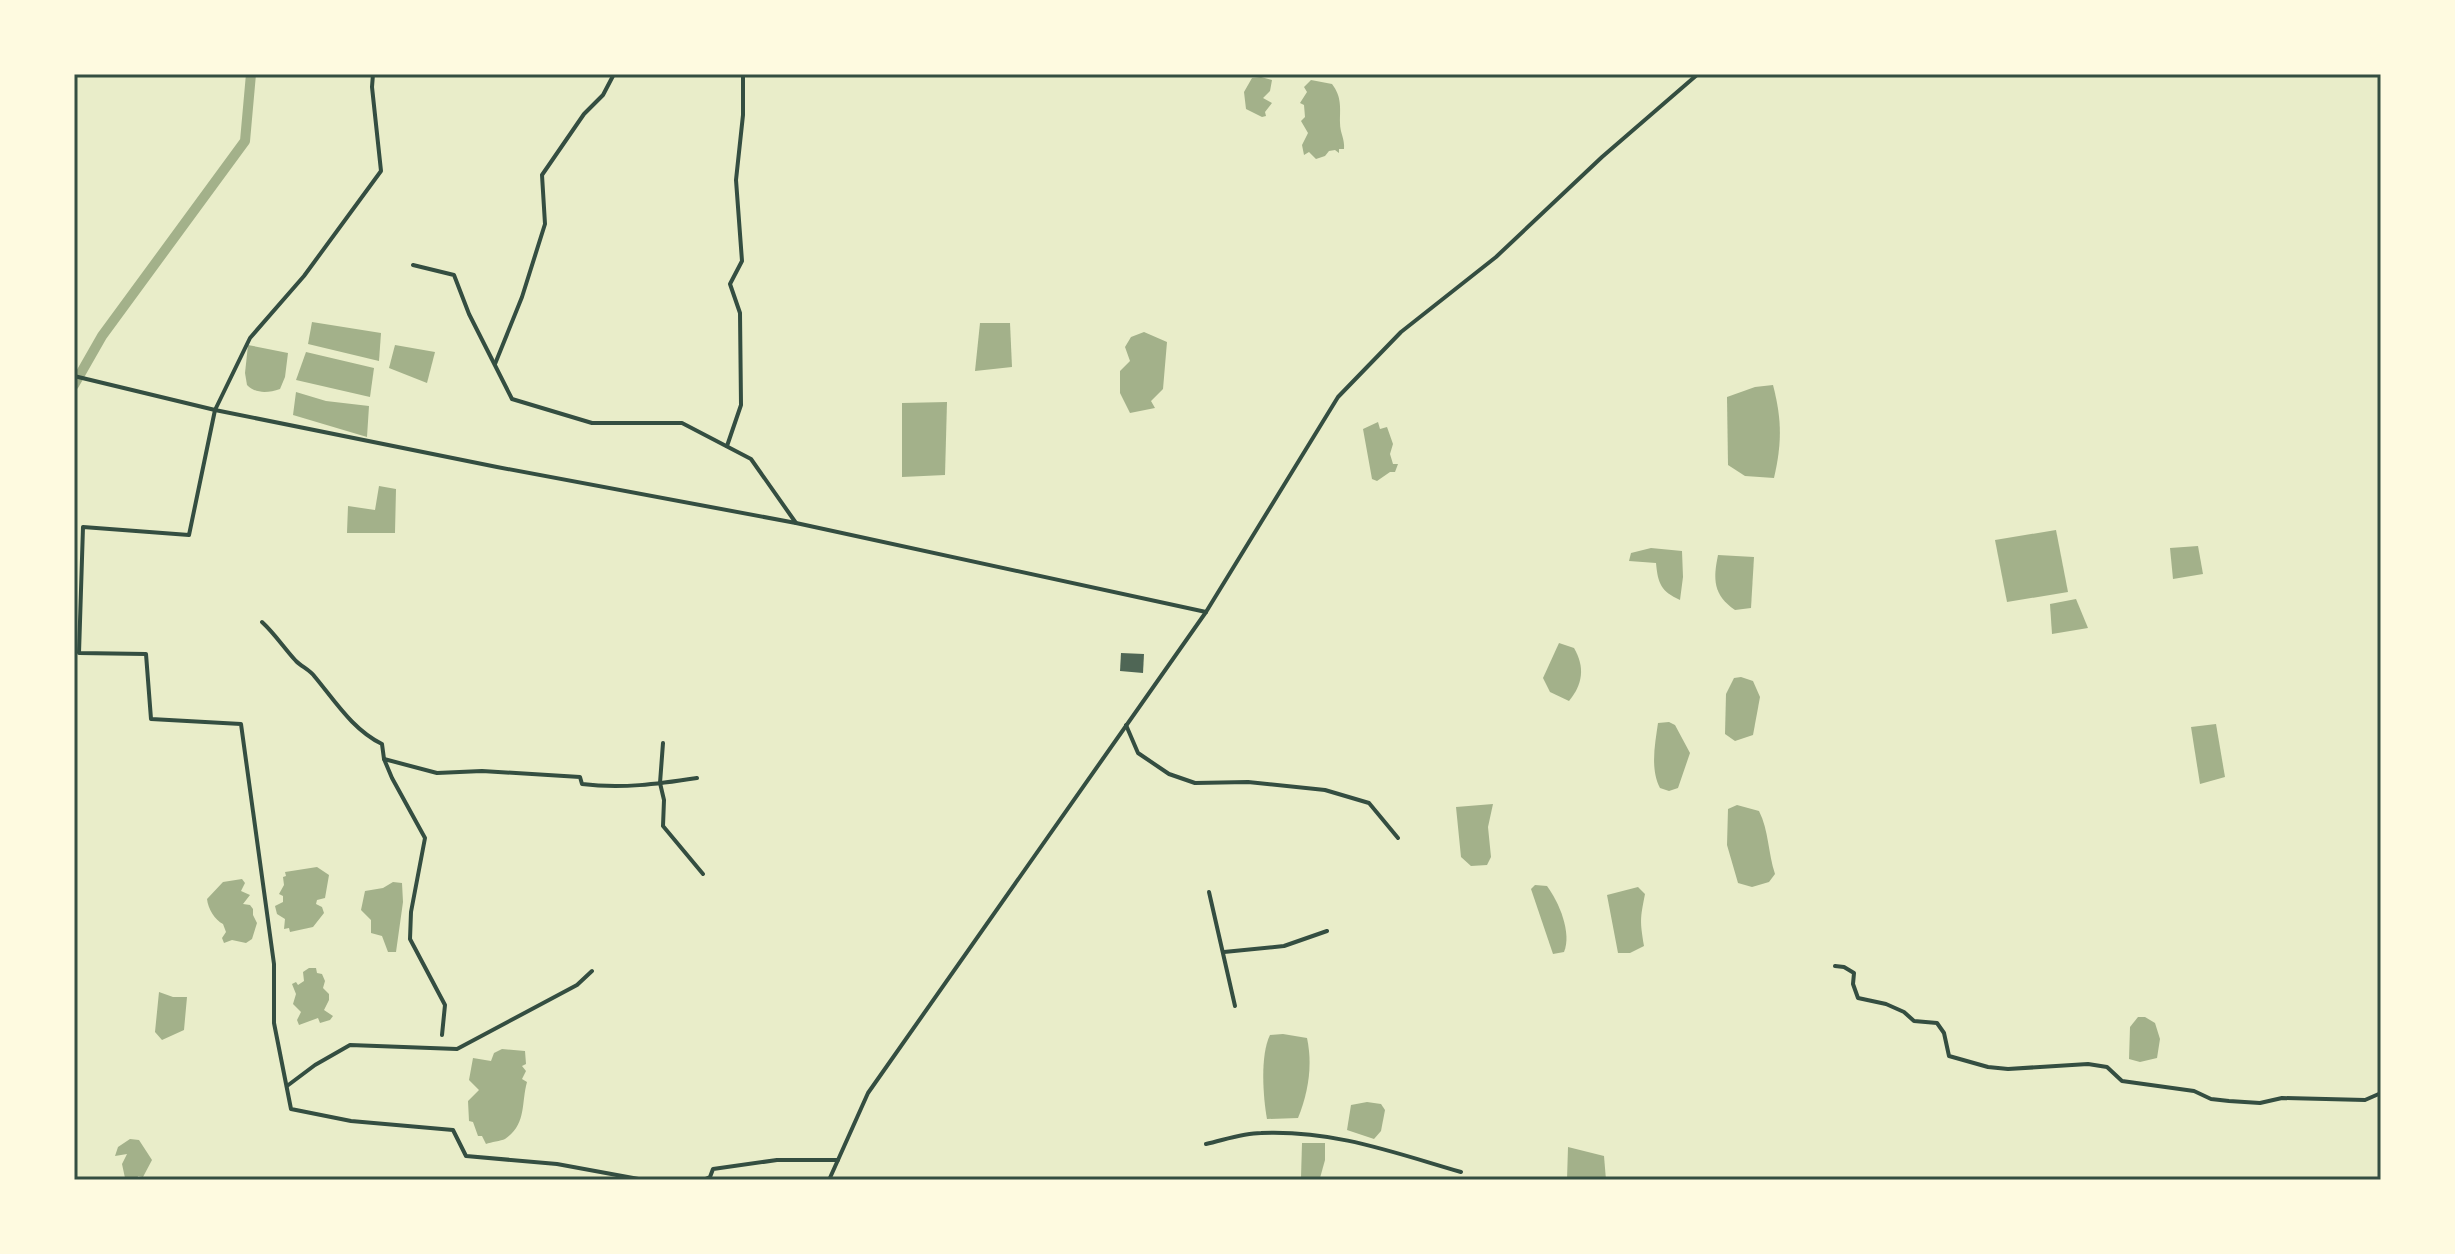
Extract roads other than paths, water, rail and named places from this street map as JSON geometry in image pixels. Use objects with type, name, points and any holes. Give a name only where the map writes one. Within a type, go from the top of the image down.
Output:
[{"type":"street","points":[[373,74],[381,171],[304,276],[250,338],[215,410],[189,535],[83,527],[79,653],[146,654],[151,719],[241,724],[274,964],[274,1023],[291,1109],[351,1121],[453,1130],[466,1156],[557,1164],[644,1180]]},
{"type":"street","points":[[495,364],[522,297],[545,224],[542,175],[584,114],[603,95],[614,74]]},
{"type":"street","points":[[727,446],[741,405],[740,313],[730,284],[742,261],[736,180],[743,115],[743,74]]},
{"type":"street","points":[[829,1180],[868,1093],[1206,612],[1338,397],[1401,332],[1496,257],[1602,157],[1698,74]]},
{"type":"street","points":[[413,265],[454,275],[469,314],[512,399],[592,423],[682,423],[751,459],[796,523]]},
{"type":"street","points":[[74,376],[215,410],[796,523],[1206,612]]},
{"type":"street","points":[[262,622],[296,660],[315,675],[352,722],[382,744],[384,759],[425,838],[411,912],[410,939],[445,1005],[442,1035]]},
{"type":"street","points":[[1126,725],[1138,753],[1169,774],[1195,783],[1280,785],[1325,790],[1354,798],[1369,803],[1398,838]]},
{"type":"street","points":[[663,743],[660,783],[664,800],[663,826],[703,874]]},
{"type":"street","points":[[384,759],[437,773],[531,773],[580,777],[582,784],[599,786],[627,787],[697,778]]},
{"type":"street","points":[[1209,892],[1235,1006]]},
{"type":"street","points":[[1224,952],[1284,946],[1327,931]]},
{"type":"street","points":[[1835,966],[1854,973],[1853,984],[1858,998],[1886,1004],[1904,1012],[1914,1021],[1937,1023],[1944,1033],[1949,1056],[1988,1067],[2008,1069],[2088,1064],[2107,1067],[2122,1081],[2194,1091],[2211,1099],[2229,1101],[2260,1103],[2282,1098],[2365,1100],[2381,1093]]},
{"type":"street","points":[[287,1086],[350,1045],[457,1049],[577,985],[592,971]]},
{"type":"street","points":[[1206,1144],[1259,1133],[1335,1137],[1378,1146],[1461,1172]]},
{"type":"street","points":[[703,1180],[710,1177],[713,1169],[777,1160],[838,1160]]},
{"type":"waterway","points":[[74,385],[102,336],[245,141],[251,74]]}]
